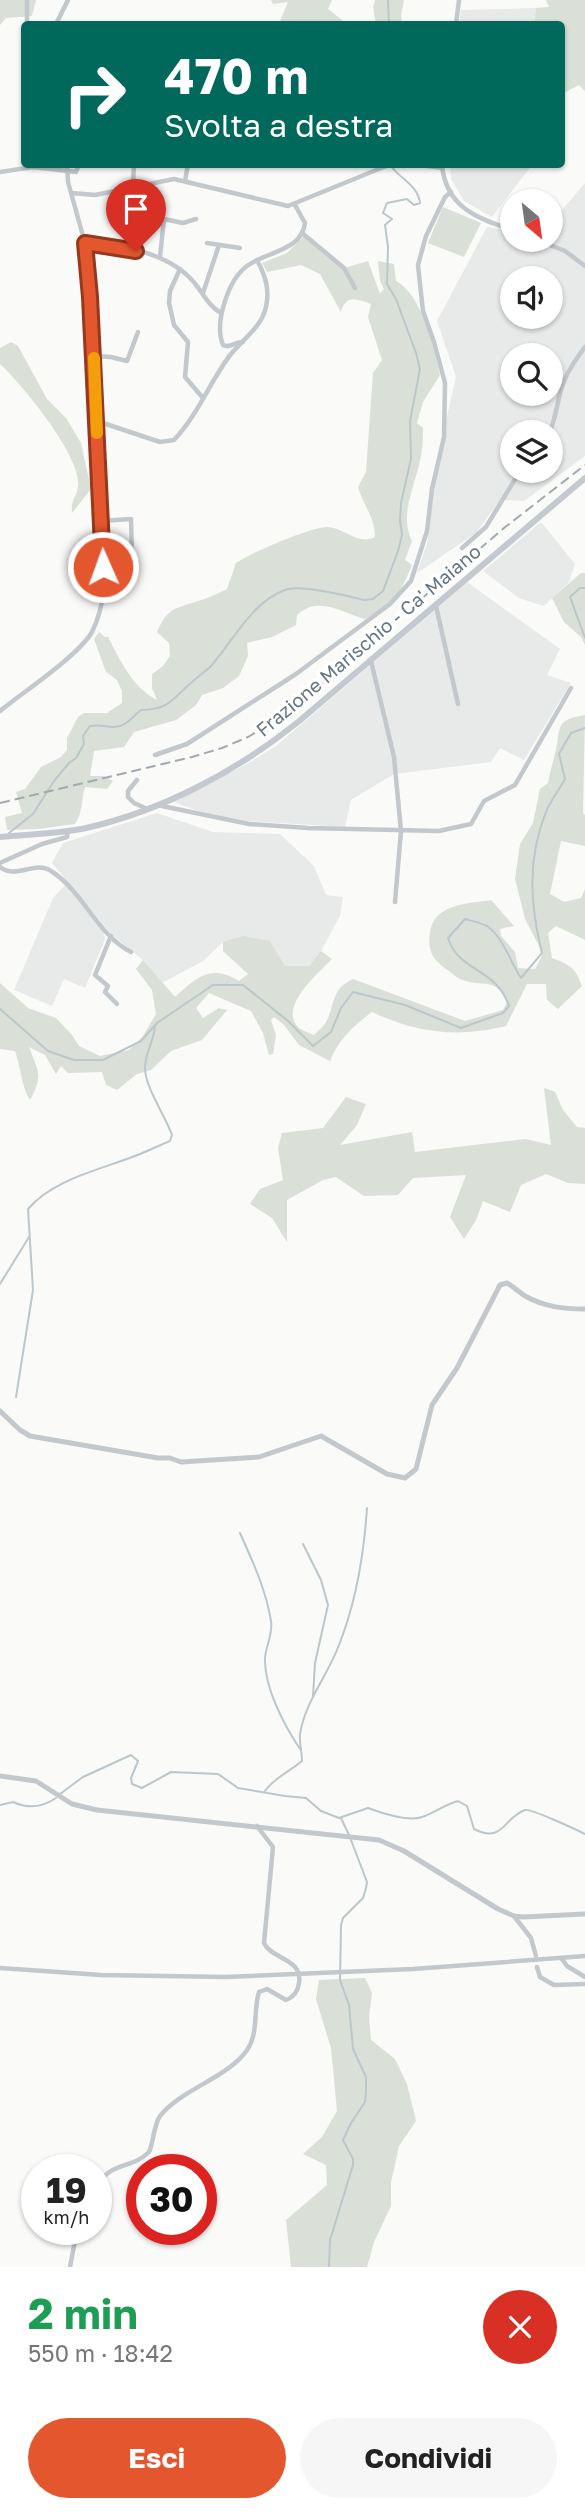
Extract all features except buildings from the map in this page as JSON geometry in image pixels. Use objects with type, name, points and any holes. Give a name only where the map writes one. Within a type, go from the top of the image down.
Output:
[{"type":"main road","name":"Frazione Marischio - Ca' Maiano","points":[[0,837],[68,831],[113,821],[148,809],[220,774],[265,747],[585,478]]},
{"type":"street","points":[[27,0],[27,21]]},
{"type":"street","points":[[56,21],[68,0]]},
{"type":"street","points":[[456,21],[459,0]]},
{"type":"street","points":[[0,172],[26,168]]},
{"type":"street","points":[[42,168],[76,172],[78,168]]},
{"type":"street","points":[[0,711],[78,649],[90,635],[101,612],[104,590],[90,282],[85,243],[67,168]]},
{"type":"street","points":[[133,186],[134,168]]},
{"type":"street","points":[[185,181],[187,168]]},
{"type":"street","points":[[72,192],[95,195],[167,179],[185,181],[279,206],[295,205],[317,193],[379,168]]},
{"type":"street","points":[[443,168],[450,192],[462,208],[480,219],[500,226]]},
{"type":"street","points":[[155,755],[187,744],[296,674],[390,604],[411,581],[427,531],[432,489],[444,437],[445,383],[423,312],[418,265],[426,236],[450,192]]},
{"type":"street","points":[[243,342],[223,345],[221,313],[229,292],[244,268],[288,247],[302,233],[305,223],[295,205]]},
{"type":"street","points":[[160,257],[164,219],[183,223],[196,219]]},
{"type":"street","points":[[302,233],[344,268],[355,288]]},
{"type":"street","points":[[85,243],[160,257],[180,269],[203,293],[211,306],[221,313]]},
{"type":"street","points":[[207,243],[240,248]]},
{"type":"street","points":[[203,293],[219,245]]},
{"type":"street","points":[[564,251],[585,266]]},
{"type":"street","points":[[97,421],[152,440],[167,442],[179,434],[231,354],[257,327],[266,306],[267,285],[257,260]]},
{"type":"street","points":[[180,269],[170,291],[171,318],[188,342],[185,377],[203,398]]},
{"type":"street","points":[[93,356],[127,361],[138,332]]},
{"type":"street","points":[[555,420],[560,392],[585,347]]},
{"type":"street","points":[[462,548],[486,527],[513,483]]},
{"type":"street","points":[[101,521],[131,519],[132,553]]},
{"type":"street","points":[[436,605],[458,704]]},
{"type":"street","points":[[370,660],[394,757],[401,831],[396,902]]},
{"type":"street","points":[[156,805],[249,824],[401,831],[439,831],[471,824],[484,801],[515,785],[571,688]]},
{"type":"street","points":[[137,779],[128,791],[128,797],[148,809]]},
{"type":"street","points":[[68,831],[67,837],[42,844],[0,865],[5,870],[14,872],[41,866],[47,868],[68,883],[111,936],[131,952]]},
{"type":"street","points":[[111,936],[95,975],[108,986],[106,992],[117,1004]]},
{"type":"street","points":[[0,1411],[30,1436],[181,1462],[259,1457],[321,1436],[387,1474],[405,1478],[416,1469],[426,1422],[436,1396],[457,1368],[500,1285],[507,1283],[526,1296],[561,1310],[585,1309]]},
{"type":"street","points":[[0,1776],[43,1785],[72,1804],[97,1810],[379,1840],[514,1916],[585,1914]]},
{"type":"street","points":[[112,2169],[136,2161],[149,2152],[155,2126],[165,2111],[242,2057],[251,2043],[259,1992],[267,1989],[286,2000],[297,1991],[300,1979],[295,1966],[272,1953],[264,1943],[273,1847],[257,1826]]},
{"type":"street","points":[[514,1916],[531,1938],[536,1956]]},
{"type":"street","points":[[0,1968],[101,1975],[226,1977],[413,1969],[585,1956]]},
{"type":"street","points":[[562,1959],[567,1966],[585,1977]]},
{"type":"street","points":[[537,1967],[540,1977],[554,1984],[585,1984]]},
{"type":"street","points":[[70,2267],[74,2245]]},
{"type":"shaded area","points":[[0,0],[36,0],[32,16],[6,18],[0,25]]},
{"type":"shaded area","points":[[271,0],[332,0],[328,9],[343,21],[280,21],[288,2],[273,4]]},
{"type":"shaded area","points":[[375,0],[404,0],[402,21],[375,21],[373,7]]},
{"type":"shaded area","points":[[546,0],[585,0],[585,91],[579,85],[565,92],[565,21],[534,21],[536,8],[549,7]]},
{"type":"shaded area","points":[[536,8],[534,21],[459,21],[461,10]]},
{"type":"shaded area","points":[[450,168],[530,168],[514,189],[500,189],[500,207],[492,217],[464,201],[451,179]]},
{"type":"shaded area","points":[[585,183],[585,456],[563,472],[563,420],[500,420],[500,483],[548,483],[524,501],[500,500],[476,533],[417,573],[427,543],[440,447],[456,377],[437,321],[487,227],[500,229],[500,252],[564,252],[564,208]]},
{"type":"shaded area","points":[[443,207],[481,223],[464,257],[428,243]]},
{"type":"shaded area","points":[[304,236],[344,268],[368,261],[380,294],[384,289],[380,281],[378,261],[394,264],[396,281],[413,298],[426,323],[440,375],[423,402],[417,423],[423,428],[423,445],[408,509],[408,531],[412,541],[405,560],[412,565],[404,583],[383,609],[365,619],[331,607],[314,606],[297,615],[296,625],[272,637],[247,643],[248,656],[239,676],[223,688],[202,695],[196,705],[176,720],[134,732],[124,747],[94,751],[90,776],[104,776],[113,781],[107,789],[85,787],[81,811],[75,824],[7,830],[5,817],[22,813],[16,792],[25,789],[41,767],[61,757],[67,750],[67,738],[78,717],[84,713],[107,713],[122,703],[122,691],[117,680],[106,672],[94,639],[99,632],[108,637],[122,664],[140,688],[157,700],[152,688],[152,674],[163,666],[170,656],[169,643],[157,632],[164,619],[181,606],[227,589],[236,563],[267,547],[320,528],[334,528],[363,539],[375,537],[373,523],[358,487],[366,472],[373,373],[382,360],[368,317],[371,304],[349,300],[341,312],[320,274],[301,265],[267,272],[262,263],[287,253]]},
{"type":"shaded area","points":[[11,342],[18,346],[47,399],[66,418],[81,443],[91,489],[72,513],[78,487],[77,474],[71,458],[49,422],[0,364],[0,348]]},
{"type":"shaded area","points":[[541,522],[575,564],[569,582],[544,606],[519,598],[483,571]]},
{"type":"shaded area","points":[[581,573],[585,573],[585,645],[581,637],[564,622],[552,598]]},
{"type":"shaded area","points":[[467,582],[560,649],[547,675],[571,683],[524,760],[500,748],[491,762],[394,774],[351,800],[345,827],[245,821],[198,811],[174,802],[276,746]]},
{"type":"shaded area","points":[[585,715],[585,846],[561,841],[550,894],[564,902],[581,898],[585,889],[585,940],[556,926],[548,933],[552,958],[571,968],[582,986],[558,1009],[547,1000],[546,984],[527,984],[506,1026],[488,1030],[454,1032],[421,1029],[372,1012],[347,1034],[330,1061],[299,1045],[284,1025],[274,1017],[271,1020],[276,1035],[273,1054],[269,1055],[263,1033],[251,1011],[209,993],[196,1008],[203,1018],[219,1008],[227,1010],[202,1040],[171,1051],[151,1070],[137,1074],[117,1090],[106,1085],[102,1072],[68,1073],[61,1066],[56,1074],[45,1055],[29,1047],[38,1073],[37,1084],[30,1100],[15,1051],[0,1049],[0,983],[28,1008],[56,1018],[79,1046],[100,1056],[129,1050],[143,1036],[156,1014],[152,990],[136,969],[143,960],[175,997],[204,975],[220,973],[239,981],[248,974],[223,951],[223,942],[243,936],[270,941],[285,966],[309,966],[321,951],[332,959],[302,991],[293,1010],[294,1020],[299,1028],[314,1035],[326,1022],[340,988],[353,979],[465,1021],[503,1010],[507,1002],[494,986],[461,979],[439,963],[430,950],[430,932],[433,922],[445,910],[491,900],[514,926],[500,929],[501,936],[515,952],[518,968],[535,969],[542,956],[525,919],[515,879],[520,844],[533,823],[540,789],[548,783],[561,725],[569,719]]},
{"type":"shaded area","points":[[157,813],[213,832],[280,834],[314,866],[326,895],[343,897],[340,916],[321,951],[309,966],[284,966],[270,941],[223,942],[203,961],[162,983],[143,960],[112,935],[52,863],[63,843]]},
{"type":"shaded area","points":[[65,885],[103,928],[105,939],[85,988],[64,979],[52,1006],[14,990],[53,898]]},
{"type":"shaded area","points":[[544,1088],[555,1092],[563,1110],[577,1127],[585,1128],[585,1184],[568,1183],[546,1174],[521,1185],[510,1212],[483,1201],[476,1220],[464,1239],[450,1217],[466,1175],[413,1178],[398,1195],[364,1196],[336,1177],[323,1180],[287,1200],[287,1242],[272,1218],[250,1204],[260,1189],[283,1180],[278,1148],[282,1133],[323,1128],[346,1097],[366,1104],[357,1125],[340,1145],[412,1132],[415,1152],[526,1139],[551,1145]]},
{"type":"shaded area","points":[[365,1978],[372,1993],[369,2017],[371,2040],[395,2059],[407,2084],[416,2121],[399,2146],[391,2182],[391,2206],[374,2242],[367,2267],[291,2267],[286,2220],[327,2185],[326,2165],[303,2154],[322,2137],[337,2111],[331,2048],[316,1999],[319,1980]]},
{"type":"waterway","points":[[388,0],[389,21]]},
{"type":"waterway","points":[[9,833],[33,814],[54,781],[76,758],[84,744],[83,736],[90,726],[121,726],[141,710],[164,706],[211,666],[244,623],[273,595],[301,588],[364,600],[373,599],[383,591],[402,535],[401,503],[411,459],[410,421],[420,369],[396,299],[387,284],[388,247],[385,225],[392,219],[383,213],[387,203],[407,199],[414,205],[420,203],[416,191],[393,168]]},
{"type":"waterway","points":[[585,588],[580,588],[570,597],[585,638]]},
{"type":"waterway","points":[[0,1009],[48,1051],[74,1060],[103,1060],[141,1041],[157,1023],[213,985],[243,985],[288,1021],[313,1046],[331,1032],[341,1008],[353,992],[405,1005],[461,1028],[503,1013],[509,1006],[503,993],[496,984],[460,958],[448,938],[465,919],[487,926],[502,944],[521,978],[542,953],[533,900],[536,847],[546,812],[565,779],[559,754],[571,733],[585,728]]},
{"type":"waterway","points":[[16,1397],[33,1290],[28,1209],[51,1189],[65,1182],[170,1141],[172,1135],[146,1077],[146,1059],[155,1026]]},
{"type":"waterway","points":[[0,1284],[29,1237]]},
{"type":"waterway","points":[[265,1791],[302,1761],[300,1737],[303,1722],[339,1645],[355,1595],[367,1508]]},
{"type":"waterway","points":[[240,1533],[269,1610],[271,1631],[265,1658],[271,1693],[300,1749]]},
{"type":"waterway","points":[[303,1544],[321,1580],[328,1605],[315,1663],[313,1696]]},
{"type":"waterway","points":[[60,1794],[83,1777],[131,1755],[138,1761],[131,1778],[132,1784],[142,1788],[171,1772],[218,1774],[238,1788],[306,1798],[321,1811],[339,1818],[368,1808],[395,1816],[416,1818],[458,1801],[467,1806],[474,1829],[484,1833],[497,1832],[518,1814],[529,1810],[585,1834]]},
{"type":"waterway","points":[[0,1805],[13,1802],[35,1806],[56,1798]]},
{"type":"waterway","points":[[341,1818],[349,1835]]},
{"type":"waterway","points":[[329,2267],[330,2240],[353,2165],[353,2159],[343,2140],[365,2102],[366,2092],[366,2077],[353,2049],[349,2005],[340,1980],[341,1925],[343,1918],[363,1898],[367,1882],[351,1840]]},
{"type":"railway","points":[[0,803],[192,757],[248,737],[290,711],[504,528],[585,465]]},
{"type":"slow traffic","points":[[94,358],[97,433]]},
{"type":"route","points":[[103,567],[85,243],[136,251]]}]
